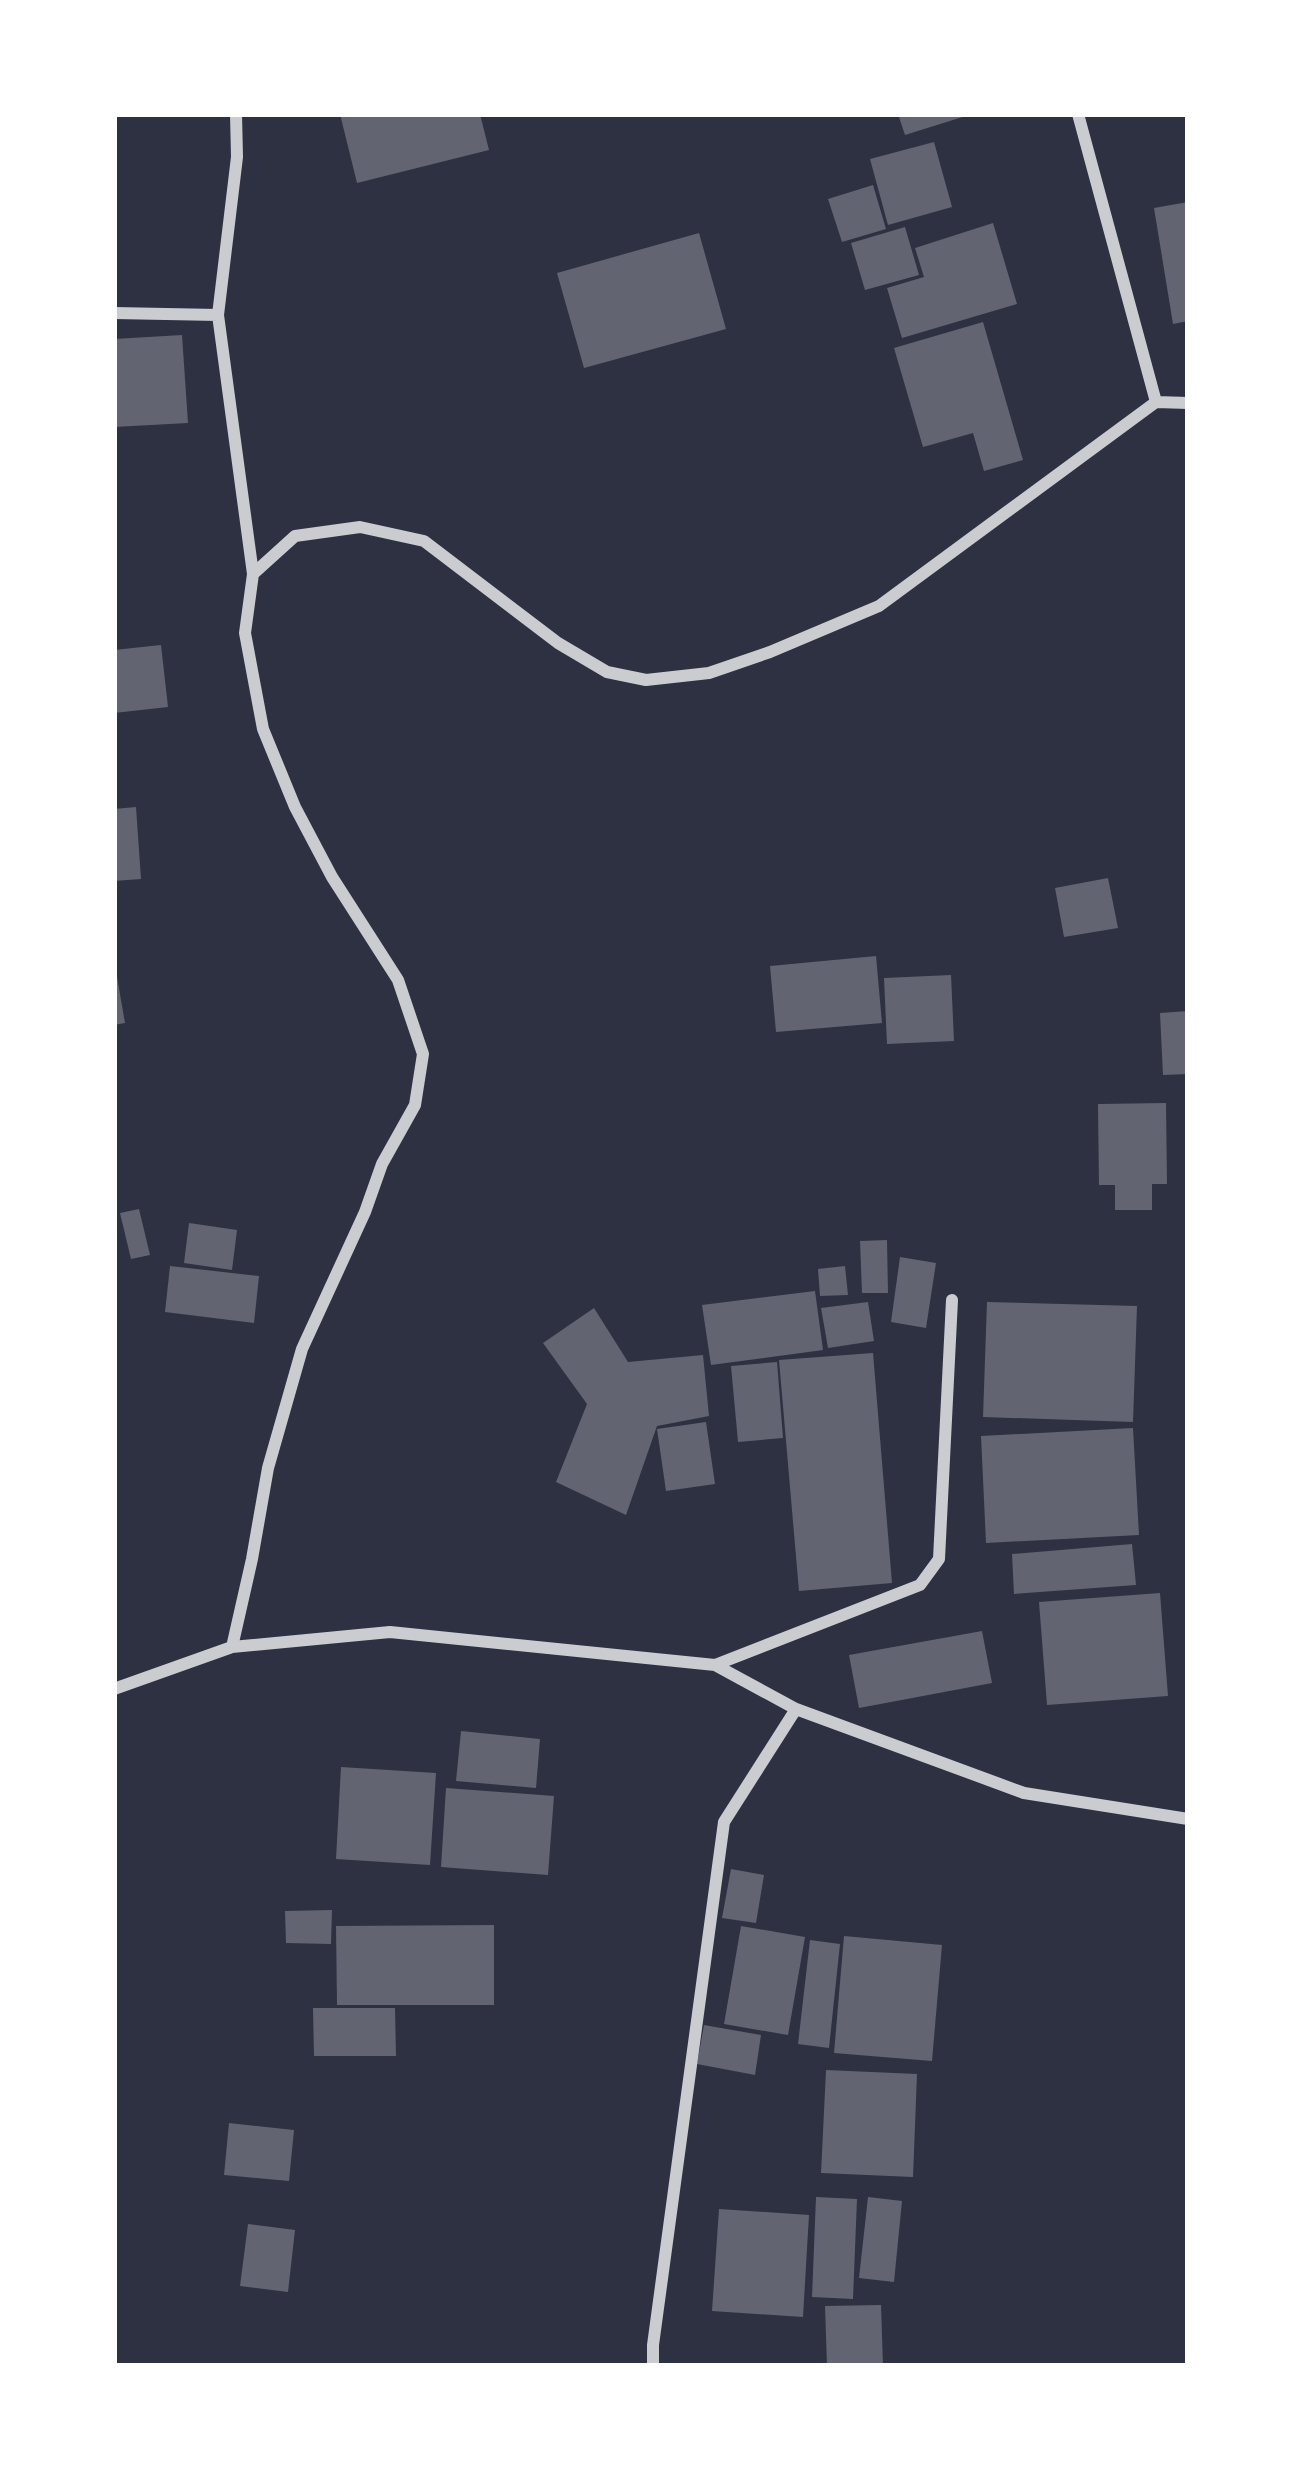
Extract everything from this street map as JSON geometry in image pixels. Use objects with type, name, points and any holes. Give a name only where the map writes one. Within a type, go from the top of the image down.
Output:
[{"type":"street","points":[[232,1647],[268,1468],[302,1348],[382,1164],[415,1106],[423,1054],[398,980],[332,877],[295,807],[263,729],[245,633],[254,574],[218,315],[237,157],[236,114]]},
{"type":"street","points":[[1078,114],[1156,402]]},
{"type":"street","points":[[114,313],[218,315]]},
{"type":"street","points":[[254,574],[295,536],[360,527],[424,541],[558,644],[607,672],[646,680],[709,673],[879,606],[1156,402],[1188,403]]},
{"type":"street","points":[[715,1665],[920,1585],[939,1559],[952,1300]]},
{"type":"street","points":[[114,1689],[232,1647],[390,1632],[715,1665],[796,1709],[1024,1793],[1188,1819]]},
{"type":"street","points":[[653,2366],[724,1822],[796,1709]]},
{"type":"building","points":[[340,114],[480,114],[489,150],[357,183]]},
{"type":"building","points":[[898,114],[969,114],[969,115],[905,135]]},
{"type":"building","points":[[934,142],[952,207],[888,225],[870,159]]},
{"type":"building","points":[[873,185],[886,229],[842,242],[828,199]]},
{"type":"building","points":[[1188,202],[1188,321],[1173,324],[1154,208]]},
{"type":"building","points":[[993,223],[1017,304],[902,338],[887,288],[924,277],[915,248]]},
{"type":"building","points":[[905,227],[919,275],[865,290],[851,243]]},
{"type":"building","points":[[699,233],[726,329],[584,368],[557,273]]},
{"type":"building","points":[[983,322],[1023,460],[984,471],[973,433],[923,447],[894,348]]},
{"type":"building","points":[[182,335],[188,423],[114,427],[114,339]]},
{"type":"building","points":[[161,645],[168,707],[114,713],[114,650]]},
{"type":"building","points":[[136,807],[141,879],[114,881],[114,809]]},
{"type":"building","points":[[1108,878],[1118,928],[1064,937],[1055,888]]},
{"type":"building","points":[[876,956],[882,1023],[776,1032],[770,966]]},
{"type":"building","points":[[114,971],[125,1023],[114,1025]]},
{"type":"building","points":[[951,975],[954,1041],[887,1044],[884,978]]},
{"type":"building","points":[[1188,1011],[1188,1074],[1163,1075],[1160,1013]]},
{"type":"building","points":[[1166,1103],[1167,1184],[1152,1184],[1152,1210],[1115,1210],[1115,1185],[1099,1185],[1098,1104]]},
{"type":"building","points":[[139,1209],[150,1255],[131,1259],[120,1213]]},
{"type":"building","points":[[189,1223],[237,1230],[232,1270],[184,1263]]},
{"type":"building","points":[[887,1240],[888,1293],[862,1293],[860,1241]]},
{"type":"building","points":[[900,1257],[936,1263],[926,1328],[891,1322]]},
{"type":"building","points":[[170,1266],[259,1276],[254,1323],[165,1312]]},
{"type":"building","points":[[845,1266],[848,1295],[820,1296],[818,1269]]},
{"type":"building","points":[[815,1291],[823,1350],[711,1365],[702,1305]]},
{"type":"building","points":[[868,1302],[874,1341],[828,1348],[821,1308]]},
{"type":"building","points":[[987,1302],[1137,1306],[1133,1422],[983,1417]]},
{"type":"building","points":[[594,1308],[628,1362],[703,1355],[709,1416],[657,1426],[626,1515],[556,1482],[587,1404],[543,1343]]},
{"type":"building","points":[[873,1353],[892,1583],[799,1591],[779,1360]]},
{"type":"building","points":[[777,1362],[783,1438],[738,1442],[731,1366]]},
{"type":"building","points":[[706,1422],[715,1484],[666,1491],[657,1429]]},
{"type":"building","points":[[1133,1428],[1139,1535],[986,1543],[981,1436]]},
{"type":"building","points":[[1132,1544],[1136,1585],[1014,1594],[1012,1554]]},
{"type":"building","points":[[1160,1593],[1168,1696],[1047,1705],[1039,1602]]},
{"type":"building","points":[[982,1631],[992,1683],[859,1708],[849,1655]]},
{"type":"building","points":[[461,1731],[540,1739],[536,1788],[456,1781]]},
{"type":"building","points":[[341,1767],[436,1773],[430,1865],[336,1859]]},
{"type":"building","points":[[446,1788],[554,1796],[548,1875],[441,1867]]},
{"type":"building","points":[[731,1869],[764,1875],[756,1923],[722,1918]]},
{"type":"building","points":[[332,1910],[331,1944],[286,1943],[285,1911]]},
{"type":"building","points":[[494,1925],[494,2005],[337,2005],[336,1926]]},
{"type":"building","points":[[741,1926],[805,1937],[788,2035],[724,2024]]},
{"type":"building","points":[[844,1936],[942,1945],[932,2061],[834,2053]]},
{"type":"building","points":[[810,1940],[840,1944],[829,2048],[798,2044]]},
{"type":"building","points":[[313,2008],[395,2008],[396,2056],[314,2056]]},
{"type":"building","points":[[704,2025],[761,2035],[755,2075],[697,2064]]},
{"type":"building","points":[[826,2070],[917,2074],[913,2177],[821,2173]]},
{"type":"building","points":[[229,2123],[294,2130],[289,2181],[224,2175]]},
{"type":"building","points":[[816,2197],[857,2199],[853,2299],[812,2297]]},
{"type":"building","points":[[868,2197],[902,2201],[894,2282],[859,2278]]},
{"type":"building","points":[[719,2209],[809,2215],[803,2317],[712,2311]]},
{"type":"building","points":[[248,2224],[295,2230],[288,2292],[240,2286]]},
{"type":"building","points":[[881,2305],[883,2366],[827,2366],[825,2306]]}]
